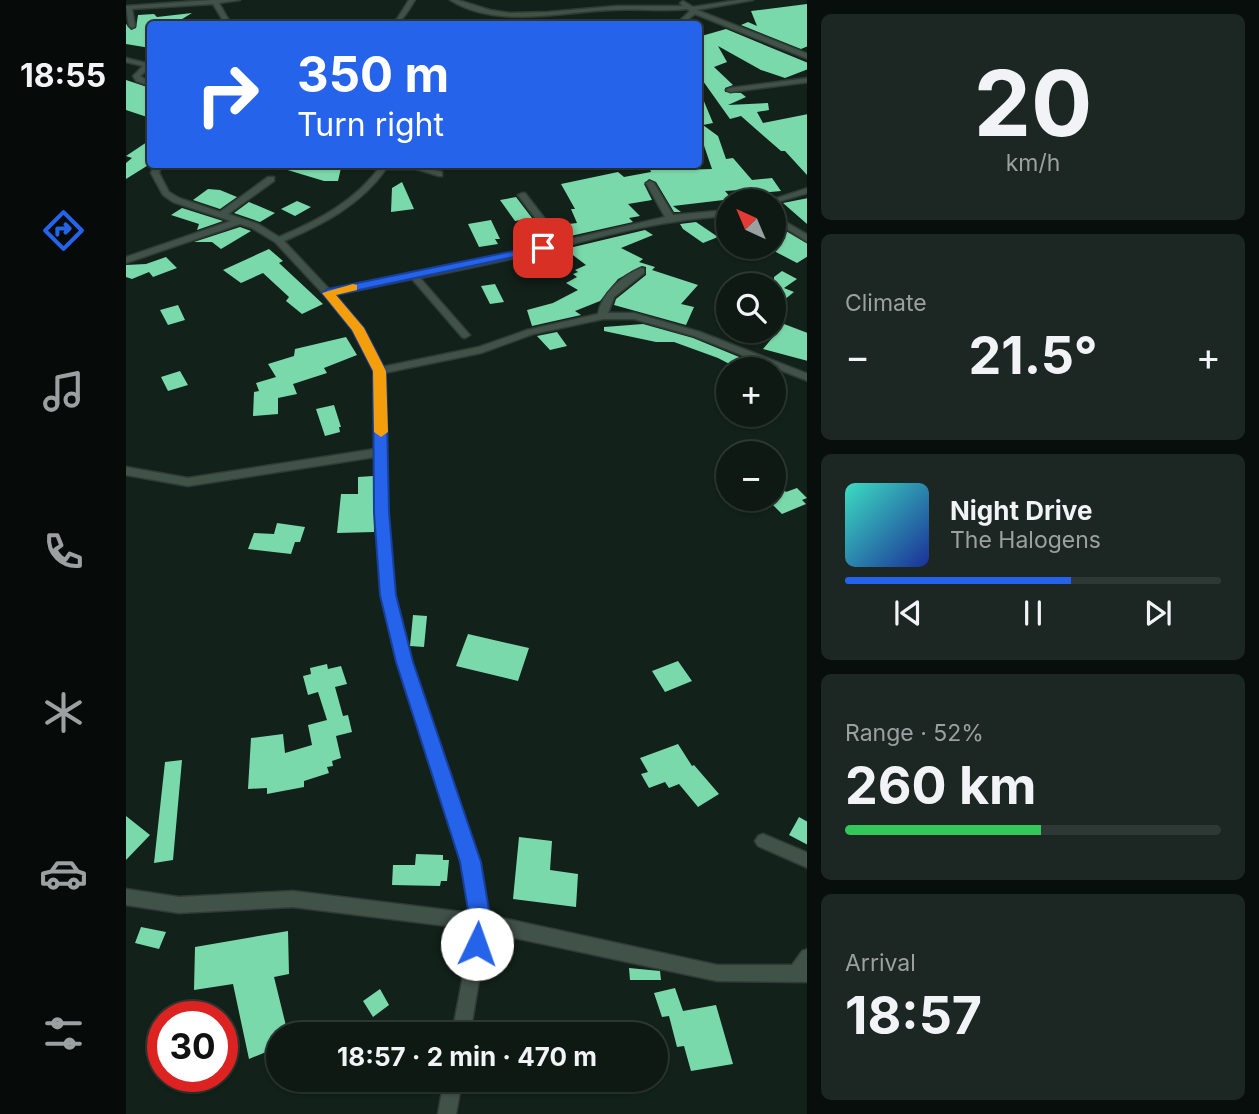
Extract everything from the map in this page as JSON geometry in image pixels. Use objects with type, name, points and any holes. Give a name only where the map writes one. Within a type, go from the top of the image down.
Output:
[{"type":"street","points":[[132,26],[127,8],[236,0]]},
{"type":"street","points":[[397,21],[412,0]]},
{"type":"street","points":[[453,0],[468,7],[498,13],[553,15],[608,8],[691,9],[750,0]]},
{"type":"street","points":[[680,0],[691,9],[807,57]]},
{"type":"street","points":[[216,2],[226,21]]},
{"type":"street","points":[[681,21],[691,9]]},
{"type":"street","points":[[498,13],[504,21]]},
{"type":"street","points":[[126,60],[147,65]]},
{"type":"street","points":[[147,68],[136,76],[138,80],[147,83]]},
{"type":"street","points":[[730,90],[807,79]]},
{"type":"street","points":[[157,168],[155,173],[166,192],[176,200],[264,230],[278,240],[358,328],[379,371],[382,404],[380,452],[388,595],[404,662],[471,862],[481,922],[463,1022]]},
{"type":"street","points":[[278,240],[306,229],[345,207],[385,168]]},
{"type":"street","points":[[421,168],[439,174]]},
{"type":"street","points":[[221,215],[271,179]]},
{"type":"street","points":[[650,183],[670,218]]},
{"type":"street","points":[[786,197],[807,190]]},
{"type":"street","points":[[522,195],[559,243]]},
{"type":"street","points":[[328,293],[527,253],[559,243],[670,218],[716,214]]},
{"type":"street","points":[[126,260],[240,221]]},
{"type":"street","points":[[786,226],[807,239]]},
{"type":"street","points":[[603,316],[603,304],[612,292],[641,271]]},
{"type":"street","points":[[413,275],[465,335]]},
{"type":"street","points":[[379,371],[481,350],[530,332],[603,316],[634,316],[721,342],[807,378]]},
{"type":"street","points":[[126,471],[188,482],[380,452]]},
{"type":"street","points":[[763,841],[807,861]]},
{"type":"street","points":[[126,897],[179,905],[293,899],[481,922],[717,973],[802,975],[807,957]]},
{"type":"street","points":[[447,1114],[451,1092]]},
{"type":"building","points":[[807,4],[807,46],[801,49],[741,25],[748,22],[757,26],[751,11]]},
{"type":"building","points":[[192,13],[179,21],[147,21],[147,48],[126,44],[126,24],[131,30],[136,28],[138,15],[154,14],[157,17]]},
{"type":"building","points":[[726,29],[807,63],[807,69],[785,78],[761,70],[718,46],[727,62],[714,67],[733,85],[725,88],[725,92],[741,93],[746,97],[728,105],[768,103],[769,110],[757,112],[763,123],[807,114],[807,175],[785,151],[781,151],[741,116],[730,119],[702,80],[702,36]]},
{"type":"building","points":[[126,80],[147,87],[147,117],[126,110]]},
{"type":"building","points":[[702,97],[713,123],[703,125],[718,136],[726,159],[733,158],[752,180],[772,178],[780,189],[716,189],[716,201],[673,206],[681,212],[674,212],[656,182],[649,179],[644,184],[652,200],[628,204],[640,216],[629,218],[633,222],[566,237],[560,225],[577,223],[571,209],[575,209],[561,184],[618,172],[624,177],[651,172],[650,169],[712,169],[702,140]]},
{"type":"building","points":[[147,142],[147,166],[126,179],[126,163],[132,158],[126,156]]},
{"type":"building","points":[[281,168],[341,168],[338,181],[324,181]]},
{"type":"building","points":[[402,182],[414,209],[391,212],[392,188]]},
{"type":"building","points":[[208,189],[220,190],[237,197],[220,209],[193,200]]},
{"type":"building","points":[[516,197],[532,218],[515,221],[500,200]]},
{"type":"building","points":[[807,198],[807,224],[786,206],[786,202]]},
{"type":"building","points":[[297,201],[311,207],[295,216],[281,209]]},
{"type":"building","points":[[249,202],[275,213],[260,222],[234,213]]},
{"type":"building","points":[[182,208],[223,221],[197,230],[199,224],[171,215]]},
{"type":"building","points":[[491,220],[500,239],[495,239],[498,244],[479,247],[468,224]]},
{"type":"building","points":[[696,222],[716,238],[703,243],[680,224]]},
{"type":"building","points":[[240,227],[251,231],[221,249],[212,242],[194,242]]},
{"type":"building","points":[[645,230],[653,235],[621,248],[643,259],[639,262],[655,267],[652,270],[698,285],[681,304],[694,307],[686,325],[614,305],[616,299],[646,275],[646,267],[642,266],[618,279],[600,301],[575,311],[581,315],[532,326],[527,310],[553,303],[578,290],[566,283],[577,277],[573,274],[578,272],[575,270],[586,265],[565,249]]},
{"type":"building","points":[[786,231],[807,243],[807,257],[797,263],[786,257]]},
{"type":"building","points":[[269,249],[283,261],[279,263],[323,304],[302,314],[286,301],[289,297],[263,273],[241,283],[223,270]]},
{"type":"building","points":[[166,257],[177,268],[153,277],[149,272],[132,279],[126,277],[126,265],[146,264]]},
{"type":"building","points":[[786,273],[797,279],[786,287]]},
{"type":"building","points":[[495,284],[504,302],[490,304],[481,286]]},
{"type":"building","points":[[786,289],[794,292],[786,298]]},
{"type":"building","points":[[178,305],[185,320],[168,325],[160,310]]},
{"type":"building","points":[[643,324],[693,338],[739,357],[716,357],[674,342],[656,342],[604,331],[604,327]]},
{"type":"building","points":[[786,325],[807,333],[807,361],[763,349],[768,343],[786,343]]},
{"type":"building","points":[[557,332],[567,346],[550,350],[537,336]]},
{"type":"building","points":[[346,337],[357,355],[324,368],[327,373],[293,384],[297,394],[278,398],[278,414],[253,416],[254,392],[259,391],[256,383],[276,377],[268,364],[294,356],[295,349]]},
{"type":"building","points":[[180,371],[188,385],[168,391],[161,377]]},
{"type":"building","points":[[334,405],[340,432],[325,436],[316,409]]},
{"type":"building","points":[[373,476],[374,532],[337,533],[341,494],[358,494],[358,477]]},
{"type":"building","points":[[797,488],[807,498],[802,500],[806,504],[782,514],[779,511],[786,511],[786,492]]},
{"type":"building","points":[[277,523],[305,527],[300,542],[295,542],[291,554],[248,549],[254,533],[274,534]]},
{"type":"building","points":[[413,615],[427,616],[424,647],[410,646]]},
{"type":"building","points":[[468,634],[529,648],[518,681],[456,666]]},
{"type":"building","points":[[678,661],[692,681],[665,692],[652,671]]},
{"type":"building","points":[[327,664],[328,669],[341,666],[347,684],[335,687],[343,716],[348,715],[352,732],[336,736],[341,758],[332,761],[333,766],[327,767],[329,773],[304,781],[304,787],[267,794],[267,788],[248,789],[251,738],[283,734],[285,753],[312,745],[308,725],[327,720],[318,692],[308,695],[303,676],[311,674],[310,668]]},
{"type":"building","points":[[678,744],[692,766],[694,765],[719,794],[698,807],[679,784],[669,788],[665,782],[649,788],[641,774],[648,772],[640,758]]},
{"type":"building","points":[[182,760],[173,860],[154,863],[165,762]]},
{"type":"building","points":[[126,816],[150,835],[126,860]]},
{"type":"building","points":[[799,817],[807,821],[807,844],[789,835]]},
{"type":"building","points":[[519,837],[552,841],[550,870],[578,874],[576,907],[513,899]]},
{"type":"building","points":[[416,854],[443,855],[443,860],[449,860],[447,881],[441,881],[440,886],[392,885],[393,865],[415,865]]},
{"type":"building","points":[[141,927],[166,932],[159,949],[135,943]]},
{"type":"building","points":[[288,931],[289,974],[274,977],[285,1022],[266,1022],[266,1052],[249,1059],[233,984],[194,990],[195,947]]},
{"type":"building","points":[[629,968],[660,971],[661,980],[630,980]]},
{"type":"building","points":[[675,988],[683,1011],[716,1005],[733,1064],[691,1071],[684,1046],[677,1047],[669,1016],[662,1017],[654,993]]},
{"type":"building","points":[[380,989],[389,1005],[373,1017],[363,1001]]},
{"type":"slow traffic","points":[[353,288],[328,293],[358,328],[379,371],[381,432]]},
{"type":"route","points":[[477,944],[481,922],[471,862],[404,662],[388,595],[382,512],[382,404],[379,371],[358,328],[328,293],[543,248]]}]
